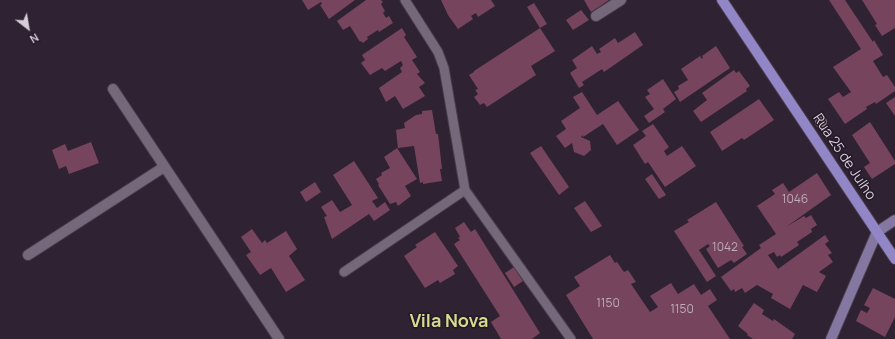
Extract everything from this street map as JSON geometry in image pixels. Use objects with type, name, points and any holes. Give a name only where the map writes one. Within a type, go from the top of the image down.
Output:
[{"type":"main road","name":"Rua 25 de Julho","points":[[722,0],[895,258]]},
{"type":"main road","points":[[831,339],[878,232],[895,220]]},
{"type":"street","points":[[596,16],[621,0]]},
{"type":"street","points":[[112,88],[279,339]]},
{"type":"street","points":[[28,255],[164,167]]},
{"type":"lane","points":[[405,0],[438,52],[444,68],[466,190],[571,339]]},
{"type":"lane","points":[[344,272],[466,190]]},
{"type":"building","points":[[302,0],[355,0],[329,19],[320,5],[322,4],[321,2],[308,10]]},
{"type":"building","points":[[366,0],[381,0],[383,2],[381,4],[385,11],[383,13],[386,18],[389,16],[393,23],[379,32],[378,30],[367,37],[368,39],[363,43],[361,41],[360,42],[350,26],[343,30],[337,21]]},
{"type":"building","points":[[441,0],[491,0],[495,6],[478,17],[476,13],[471,16],[473,19],[458,29],[448,15]]},
{"type":"building","points":[[584,0],[609,0],[591,12]]},
{"type":"building","points":[[829,0],[845,0],[883,55],[873,61],[883,77],[887,75],[895,87],[895,91],[876,104],[875,102],[866,107],[867,109],[845,124],[828,99],[839,92],[843,97],[851,92],[833,67],[861,49]]},
{"type":"building","points":[[862,0],[895,0],[895,28],[882,36],[875,25],[877,24]]},
{"type":"building","points":[[534,3],[547,24],[540,28],[527,7]]},
{"type":"building","points":[[581,10],[589,20],[573,30],[566,20]]},
{"type":"building","points":[[402,28],[406,35],[404,37],[417,57],[412,60],[420,72],[417,74],[425,83],[419,87],[425,96],[403,109],[395,96],[386,102],[379,88],[402,72],[400,68],[403,65],[401,61],[385,71],[382,68],[370,75],[361,63],[365,60],[362,55]]},
{"type":"building","points":[[540,28],[555,51],[531,66],[536,75],[487,107],[484,103],[480,105],[474,97],[478,94],[475,90],[478,89],[469,75]]},
{"type":"building","points":[[635,32],[643,45],[604,72],[602,69],[582,82],[584,85],[579,88],[570,73],[577,68],[572,60],[592,46],[597,54],[601,52],[599,49],[615,38],[618,43]]},
{"type":"building","points":[[716,46],[730,68],[680,102],[674,92],[679,89],[678,86],[688,80],[681,69],[700,56],[702,59],[702,56]]},
{"type":"building","points":[[734,70],[736,73],[739,71],[750,86],[746,89],[747,91],[701,122],[693,111],[707,100],[702,93]]},
{"type":"building","points":[[663,79],[676,99],[663,109],[665,112],[649,123],[644,116],[654,109],[645,97],[650,94],[647,90]]},
{"type":"building","points":[[582,92],[597,115],[618,101],[639,130],[617,145],[603,124],[581,137],[590,141],[591,150],[584,156],[574,152],[572,143],[565,148],[556,136],[566,129],[561,121],[580,108],[573,97]]},
{"type":"building","points":[[895,97],[895,116],[886,103]]},
{"type":"building","points":[[759,99],[774,120],[744,140],[742,138],[722,151],[710,132]]},
{"type":"building","points":[[432,110],[436,134],[438,134],[442,181],[423,184],[423,182],[420,183],[414,146],[398,148],[396,130],[405,128],[404,123],[416,115],[422,114],[422,111]]},
{"type":"building","points":[[870,122],[895,161],[895,164],[872,179],[864,167],[870,163],[852,135]]},
{"type":"building","points":[[653,124],[669,147],[664,151],[667,156],[682,146],[696,166],[665,187],[648,162],[645,164],[633,145],[646,136],[642,131]]},
{"type":"building","points":[[91,142],[99,163],[69,174],[66,166],[59,169],[52,150],[65,144],[68,151]]},
{"type":"building","points":[[541,146],[569,187],[559,195],[530,153]]},
{"type":"building","points":[[397,148],[417,179],[405,186],[411,196],[398,206],[396,202],[390,204],[376,179],[382,175],[381,173],[390,168],[384,157]]},
{"type":"building","points":[[354,161],[378,198],[372,201],[377,208],[385,202],[390,210],[374,221],[369,214],[332,239],[324,217],[327,216],[321,207],[332,200],[340,212],[352,205],[333,175]]},
{"type":"building","points":[[817,173],[831,195],[786,227],[804,216],[806,218],[811,215],[817,225],[811,229],[812,232],[797,242],[799,245],[781,257],[780,255],[777,257],[774,252],[768,255],[778,269],[825,235],[829,241],[825,244],[832,253],[828,255],[833,262],[819,272],[826,276],[817,292],[803,285],[790,309],[771,298],[773,294],[757,285],[745,293],[742,288],[735,292],[734,289],[731,291],[721,277],[761,248],[759,245],[776,234],[757,206],[775,194],[772,190],[783,183],[789,192]]},
{"type":"building","points":[[652,174],[666,195],[659,199],[645,179]]},
{"type":"building","points":[[315,182],[321,192],[306,202],[300,192]]},
{"type":"building","points":[[585,201],[602,226],[591,232],[574,208]]},
{"type":"building","points":[[716,202],[744,246],[742,247],[747,254],[734,263],[731,260],[718,268],[706,249],[710,246],[708,244],[699,250],[716,276],[707,282],[674,231],[689,222],[687,220]]},
{"type":"building","points":[[464,222],[471,232],[475,229],[540,333],[532,339],[501,339],[491,322],[500,316],[454,244],[460,240],[455,228]]},
{"type":"building","points":[[252,229],[262,243],[265,240],[267,243],[286,231],[297,249],[289,256],[305,280],[286,292],[271,268],[260,275],[246,255],[251,252],[241,237]]},
{"type":"building","points":[[435,232],[458,266],[453,270],[455,274],[440,283],[438,280],[425,288],[404,256],[417,247],[415,245]]},
{"type":"building","points":[[610,255],[615,263],[617,262],[624,272],[628,270],[636,282],[631,284],[650,312],[658,307],[650,296],[671,283],[678,294],[694,284],[701,295],[710,289],[717,300],[708,306],[730,339],[593,339],[566,295],[580,286],[574,277]]},
{"type":"building","points":[[514,267],[523,281],[514,287],[505,273]]},
{"type":"building","points":[[873,288],[895,299],[895,317],[885,337],[856,321],[861,310],[867,313],[870,308],[864,305]]},
{"type":"building","points":[[754,303],[764,310],[762,314],[773,321],[774,319],[795,334],[792,339],[753,339],[747,335],[748,334],[738,326]]},
{"type":"district","name":"Vila Nova","points":[[449,322]]}]
